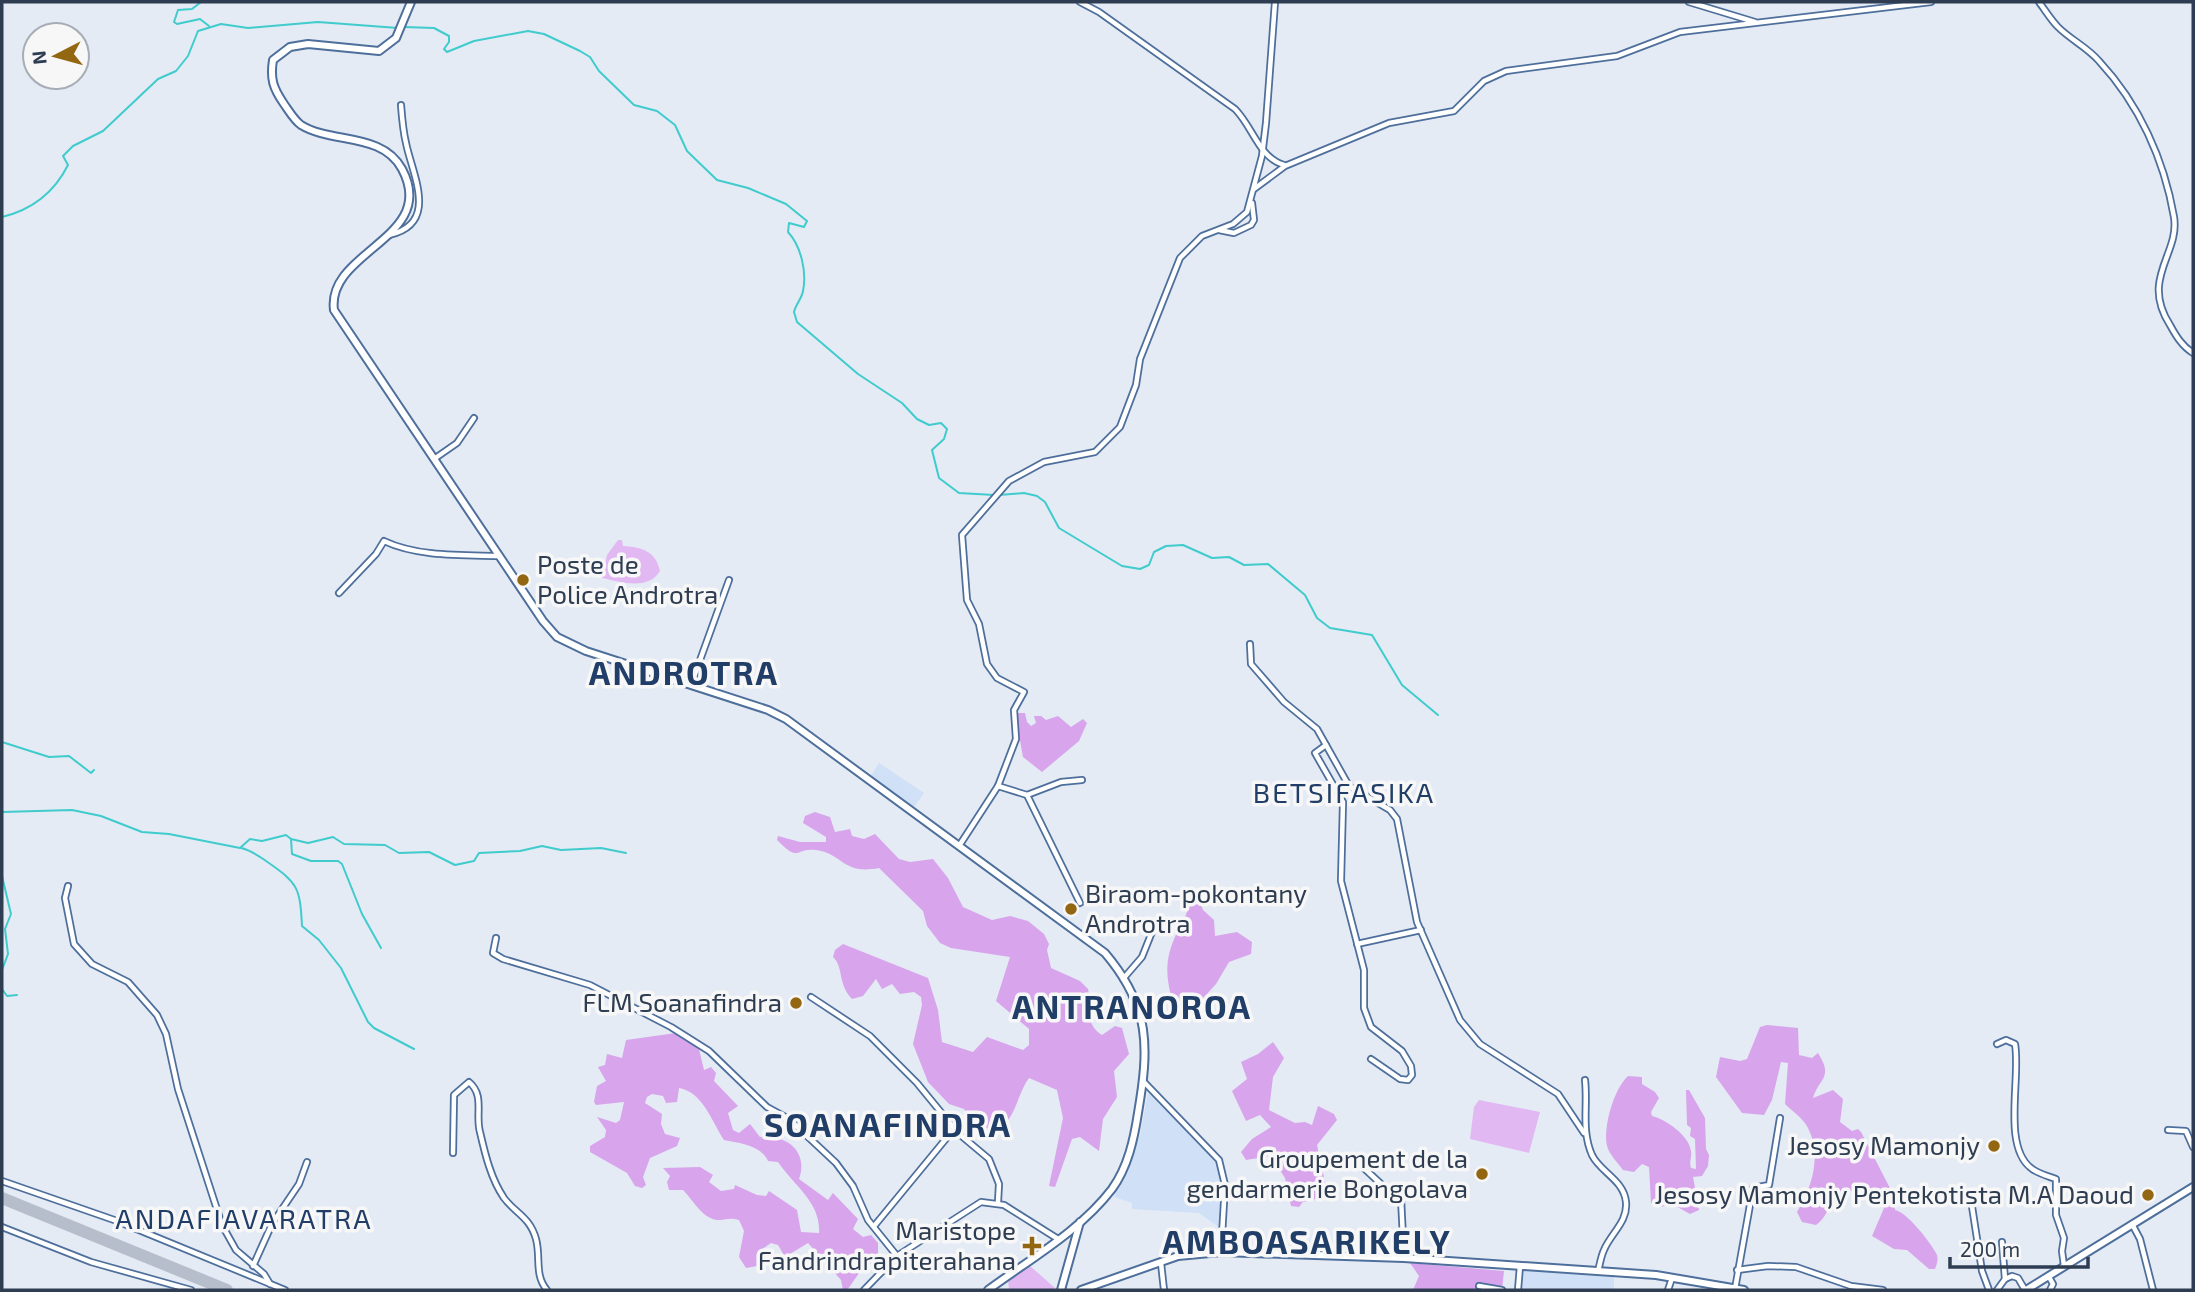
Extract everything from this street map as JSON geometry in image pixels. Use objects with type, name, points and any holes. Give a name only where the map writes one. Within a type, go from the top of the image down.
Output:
[{"type":"street","points":[[411,2],[399,32],[391,44],[379,51],[308,44],[290,47],[273,60],[270,77],[275,90],[299,124],[377,147],[391,155],[402,168],[408,186],[407,204],[400,225],[338,283],[332,298],[334,310],[433,460],[557,637],[586,651],[786,719],[1105,953],[1123,979],[1144,1029],[1146,1058],[1126,1162],[1114,1186],[1080,1222],[988,1290]]},
{"type":"street","points":[[1080,2],[1099,12],[1234,109],[1245,119],[1274,163],[1285,166]]},
{"type":"street","points":[[959,846],[998,786],[1016,739],[1014,710],[1024,692],[997,678],[987,664],[979,624],[967,600],[962,535],[1009,481],[1044,462],[1095,452],[1120,427],[1136,385],[1139,359],[1180,258],[1194,242],[1233,224],[1247,212],[1262,148],[1272,66],[1275,2]]},
{"type":"street","points":[[1689,2],[1758,23]]},
{"type":"street","points":[[1254,189],[1285,166],[1389,123],[1454,111],[1484,81],[1506,71],[1617,56],[1680,32],[1931,2]]},
{"type":"street","points":[[2039,2],[2059,28],[2082,43],[2099,61],[2143,122],[2162,167],[2175,220],[2159,283],[2163,314],[2185,348],[2193,353]]},
{"type":"street","points":[[389,236],[400,233],[410,223],[418,212],[419,203],[401,105]]},
{"type":"street","points":[[1218,230],[1234,233],[1251,225],[1254,220],[1251,199]]},
{"type":"street","points":[[433,460],[457,443],[474,418]]},
{"type":"street","points":[[339,593],[376,554],[384,541],[399,548],[451,555],[500,556]]},
{"type":"street","points":[[691,685],[729,580]]},
{"type":"street","points":[[1251,644],[1251,664],[1284,702],[1317,729],[1349,786],[1390,810],[1396,819],[1407,878],[1421,930],[1444,986],[1466,1029],[1480,1044],[1558,1094],[1584,1133],[1597,1164],[1621,1188],[1626,1200],[1625,1213],[1604,1250],[1598,1271]]},
{"type":"street","points":[[1326,745],[1315,753],[1343,802],[1341,881],[1364,970],[1364,1008],[1371,1027],[1402,1051],[1411,1066],[1412,1075],[1408,1080],[1401,1079],[1371,1059]]},
{"type":"street","points":[[998,786],[1027,795],[1062,782],[1082,780]]},
{"type":"street","points":[[1027,795],[1080,903]]},
{"type":"street","points":[[68,887],[65,898],[74,944],[92,964],[128,982],[143,996],[162,1024],[210,1194],[230,1241],[264,1274],[270,1284]]},
{"type":"street","points":[[1357,944],[1421,930]]},
{"type":"street","points":[[1123,979],[1142,957],[1152,932]]},
{"type":"street","points":[[496,937],[493,953],[503,959],[590,985],[671,1027],[709,1051],[767,1107],[789,1119],[836,1164],[853,1186],[868,1220],[897,1256]]},
{"type":"street","points":[[811,997],[870,1036],[917,1083],[954,1129],[989,1159],[999,1184],[998,1202]]},
{"type":"street","points":[[1997,1044],[2011,1040],[2017,1051],[2017,1150],[2030,1168],[2056,1179],[2056,1215],[2064,1238],[2064,1267]]},
{"type":"street","points":[[1584,1133],[1585,1080]]},
{"type":"street","points":[[1143,1081],[1219,1160],[1225,1185],[1221,1252]]},
{"type":"street","points":[[453,1153],[454,1094],[469,1082],[479,1100],[478,1128],[494,1181],[506,1201],[522,1212],[535,1237],[539,1278],[547,1290]]},
{"type":"street","points":[[1735,1289],[1753,1188],[1769,1185],[1780,1118]]},
{"type":"street","points":[[875,1225],[954,1129]]},
{"type":"street","points":[[2168,1130],[2186,1132],[2193,1147]]},
{"type":"street","points":[[1352,1157],[1381,1184],[1385,1194],[1401,1198],[1404,1258]]},
{"type":"street","points":[[253,1266],[272,1224],[299,1184],[307,1163]]},
{"type":"street","points":[[2,1181],[117,1221],[285,1290]]},
{"type":"street","points":[[1997,1290],[2005,1279],[2012,1276],[2018,1278],[2025,1290],[2193,1188]]},
{"type":"street","points":[[1970,1200],[1982,1271],[1989,1290]]},
{"type":"street","points":[[864,1290],[897,1256],[981,1202],[998,1202],[1054,1242]]},
{"type":"street","points":[[1061,1290],[1080,1222]]},
{"type":"street","points":[[2133,1224],[2140,1239],[2153,1290]]},
{"type":"street","points":[[2,1226],[91,1262],[191,1290]]},
{"type":"street","points":[[2002,1242],[2005,1279]]},
{"type":"street","points":[[1081,1290],[1178,1256],[1221,1252],[1404,1258],[1598,1271],[1672,1278],[1744,1290]]},
{"type":"street","points":[[1161,1263],[1164,1290]]},
{"type":"street","points":[[1518,1290],[1520,1266]]},
{"type":"street","points":[[1737,1270],[1796,1266],[1851,1286],[1883,1290]]},
{"type":"street","points":[[2049,1277],[2053,1284],[2050,1290]]},
{"type":"street","points":[[1004,1278],[1006,1290]]},
{"type":"street","points":[[1668,1290],[1672,1278]]},
{"type":"street","points":[[1479,1286],[1502,1290]]},
{"type":"shaded area","points":[[618,540],[622,540],[623,546],[647,551],[655,559],[660,571],[655,577],[641,583],[602,578],[607,555]]},
{"type":"shaded area","points":[[1015,713],[1025,713],[1031,726],[1036,723],[1034,716],[1041,716],[1046,720],[1058,716],[1071,727],[1083,719],[1087,723],[1079,741],[1042,772],[1023,757]]},
{"type":"shaded area","points":[[879,763],[924,793],[914,807],[871,776]]},
{"type":"shaded area","points":[[815,812],[830,817],[835,832],[850,829],[852,836],[864,839],[875,834],[899,859],[910,862],[933,859],[948,878],[963,907],[992,920],[1010,916],[1028,921],[1044,934],[1049,944],[1047,950],[1051,968],[1080,981],[1088,989],[1090,1020],[1096,1030],[1102,1035],[1115,1026],[1122,1028],[1129,1054],[1114,1071],[1117,1097],[1103,1119],[1099,1151],[1080,1137],[1072,1139],[1055,1187],[1049,1186],[1063,1118],[1057,1090],[1029,1078],[1007,1122],[992,1131],[980,1131],[964,1109],[949,1104],[928,1082],[913,1044],[922,1005],[921,997],[914,992],[900,994],[892,984],[882,989],[876,979],[863,996],[852,999],[844,987],[833,957],[835,950],[843,944],[928,978],[938,1010],[942,1042],[973,1052],[987,1037],[1023,1050],[1029,1045],[1029,1029],[996,1001],[1010,957],[951,948],[940,943],[927,926],[923,911],[879,868],[857,869],[832,855],[816,850],[794,853],[777,840],[778,836],[800,842],[826,842],[826,837],[803,823],[805,816]]},
{"type":"shaded area","points":[[1192,896],[1199,899],[1203,910],[1214,920],[1215,936],[1237,932],[1252,942],[1251,954],[1229,962],[1216,984],[1194,1008],[1174,1008],[1168,982],[1168,961],[1173,941]]},
{"type":"shaded area","points":[[1767,1025],[1798,1028],[1799,1055],[1812,1058],[1818,1053],[1825,1073],[1813,1098],[1833,1090],[1843,1099],[1840,1122],[1852,1131],[1858,1129],[1861,1132],[1893,1194],[1895,1210],[1912,1222],[1936,1253],[1938,1259],[1935,1269],[1929,1269],[1907,1250],[1894,1249],[1872,1236],[1884,1208],[1871,1193],[1858,1191],[1839,1194],[1834,1197],[1816,1225],[1802,1222],[1797,1212],[1811,1182],[1815,1160],[1812,1139],[1806,1125],[1785,1104],[1788,1063],[1781,1062],[1772,1100],[1764,1115],[1742,1113],[1716,1077],[1720,1057],[1740,1061],[1747,1059],[1760,1027]]},
{"type":"shaded area","points":[[676,1033],[699,1049],[704,1070],[711,1067],[716,1073],[714,1081],[738,1106],[728,1113],[733,1130],[739,1133],[750,1124],[760,1137],[778,1138],[793,1146],[801,1160],[799,1179],[828,1200],[833,1193],[858,1219],[853,1229],[863,1237],[871,1235],[878,1243],[878,1262],[864,1266],[848,1289],[843,1290],[841,1280],[808,1243],[785,1257],[778,1245],[771,1243],[758,1252],[757,1260],[765,1262],[763,1265],[746,1268],[739,1257],[744,1231],[739,1220],[712,1219],[702,1212],[683,1190],[669,1190],[667,1182],[670,1176],[663,1168],[700,1167],[713,1175],[709,1182],[721,1191],[734,1189],[735,1185],[757,1195],[766,1196],[769,1191],[797,1210],[801,1232],[819,1233],[816,1212],[811,1203],[778,1162],[768,1161],[760,1151],[749,1146],[724,1140],[701,1101],[687,1091],[679,1088],[677,1102],[666,1103],[663,1096],[652,1094],[647,1097],[645,1103],[662,1114],[661,1124],[665,1134],[680,1138],[677,1146],[650,1158],[643,1177],[646,1185],[642,1188],[635,1186],[627,1173],[590,1152],[590,1146],[605,1137],[606,1130],[597,1117],[616,1123],[620,1120],[624,1102],[596,1105],[594,1102],[597,1086],[606,1081],[598,1067],[605,1065],[607,1054],[622,1058],[626,1040]]},
{"type":"shaded area","points":[[1273,1042],[1284,1058],[1273,1077],[1269,1110],[1295,1123],[1305,1122],[1312,1125],[1318,1106],[1334,1114],[1337,1120],[1317,1145],[1328,1196],[1303,1202],[1299,1207],[1291,1206],[1285,1178],[1271,1156],[1246,1160],[1241,1152],[1252,1139],[1271,1127],[1260,1115],[1246,1121],[1232,1091],[1247,1079],[1241,1062],[1258,1054]]},
{"type":"shaded area","points":[[1628,1076],[1642,1077],[1642,1084],[1655,1092],[1659,1098],[1651,1112],[1652,1116],[1670,1124],[1686,1139],[1691,1151],[1691,1168],[1696,1169],[1695,1139],[1690,1136],[1691,1128],[1687,1125],[1686,1090],[1689,1090],[1705,1118],[1708,1166],[1702,1176],[1693,1177],[1699,1210],[1690,1214],[1674,1205],[1656,1207],[1651,1203],[1649,1167],[1642,1164],[1634,1172],[1623,1170],[1610,1152],[1606,1138],[1608,1118],[1618,1090]]},
{"type":"shaded area","points":[[1148,1093],[1217,1161],[1223,1189],[1220,1228],[1199,1213],[1132,1209],[1132,1203],[1114,1197],[1140,1135]]},
{"type":"shaded area","points":[[1479,1100],[1540,1112],[1529,1153],[1470,1139],[1474,1107]]},
{"type":"shaded area","points":[[1410,1263],[1504,1271],[1502,1290],[1413,1290],[1419,1276]]},
{"type":"shaded area","points":[[1029,1265],[1055,1288],[1054,1290],[1009,1290],[1008,1279]]},
{"type":"shaded area","points":[[1523,1268],[1614,1275],[1614,1290],[1521,1290]]},
{"type":"waterway","points":[[201,2],[192,9],[178,10],[174,22],[177,24],[200,19],[209,26]]},
{"type":"waterway","points":[[2,217],[23,210],[49,192],[68,165],[63,156],[73,146],[103,131],[158,79],[176,71],[188,56],[198,31],[221,24],[248,28],[318,22],[398,28]]},
{"type":"waterway","points":[[404,27],[434,28],[449,36],[449,42],[444,49],[447,52],[474,41],[528,31],[544,34],[590,57],[599,71],[634,105],[657,111],[675,125],[687,151],[717,180],[748,188],[786,204],[807,221],[804,227],[789,223],[788,232],[800,252],[803,268],[803,291],[794,312],[797,322],[858,374],[902,403],[917,419],[929,425],[941,423],[947,429],[944,439],[932,450],[939,478],[959,493],[994,495]]},
{"type":"waterway","points":[[999,495],[1024,493],[1037,496],[1045,502],[1059,528],[1122,566],[1140,569],[1149,565],[1154,552],[1166,546],[1183,545],[1212,558],[1229,557],[1244,565],[1268,564],[1305,595],[1317,618],[1330,628],[1372,635],[1402,685],[1438,715]]},
{"type":"waterway","points":[[2,742],[49,757],[69,756],[91,773],[94,770]]},
{"type":"waterway","points":[[2,812],[72,810],[101,816],[142,832],[169,834],[240,848],[250,839],[262,841],[286,835],[291,839],[292,854],[311,861],[338,861],[342,864],[362,914],[381,948]]},
{"type":"waterway","points":[[291,839],[308,843],[333,837],[344,844],[385,845],[399,853],[429,852],[455,865],[474,861],[479,853],[520,851],[542,846],[561,850],[601,848],[626,853]]},
{"type":"waterway","points":[[241,848],[257,855],[291,881],[300,902],[302,926],[319,940],[341,968],[368,1022],[374,1028],[414,1049]]},
{"type":"waterway","points":[[2,876],[11,914],[5,929],[8,954],[2,970]]},
{"type":"waterway","points":[[2,989],[7,996],[17,995]]},
{"type":"taxiway","points":[[2,1198],[227,1290]]},
{"type":"place","name":"Poste de Police Androtra","points":[[523,580]]},
{"type":"place","name":"Biraom-pokontany Androtra","points":[[1071,909]]},
{"type":"place","name":"FLM Soanafindra","points":[[796,1003]]},
{"type":"place","name":"Jesosy Mamonjy","points":[[1994,1146]]},
{"type":"place","name":"Groupement de la gendarmerie Bongolava","points":[[1482,1174]]},
{"type":"place","name":"Jesosy Mamonjy Pentekotista M.A Daoud","points":[[2148,1195]]},
{"type":"place","name":"Maristope Fandrindrapiterahana","points":[[1032,1246]]},
{"type":"district","name":"ANDROTRA","points":[[684,673]]},
{"type":"district","name":"BETSIFASIKA","points":[[1344,793]]},
{"type":"district","name":"ANTRANOROA","points":[[1132,1007]]},
{"type":"district","name":"SOANAFINDRA","points":[[888,1125]]},
{"type":"district","name":"ANDAFIAVARATRA","points":[[244,1219]]},
{"type":"district","name":"AMBOASARIKELY","points":[[1307,1242]]}]
